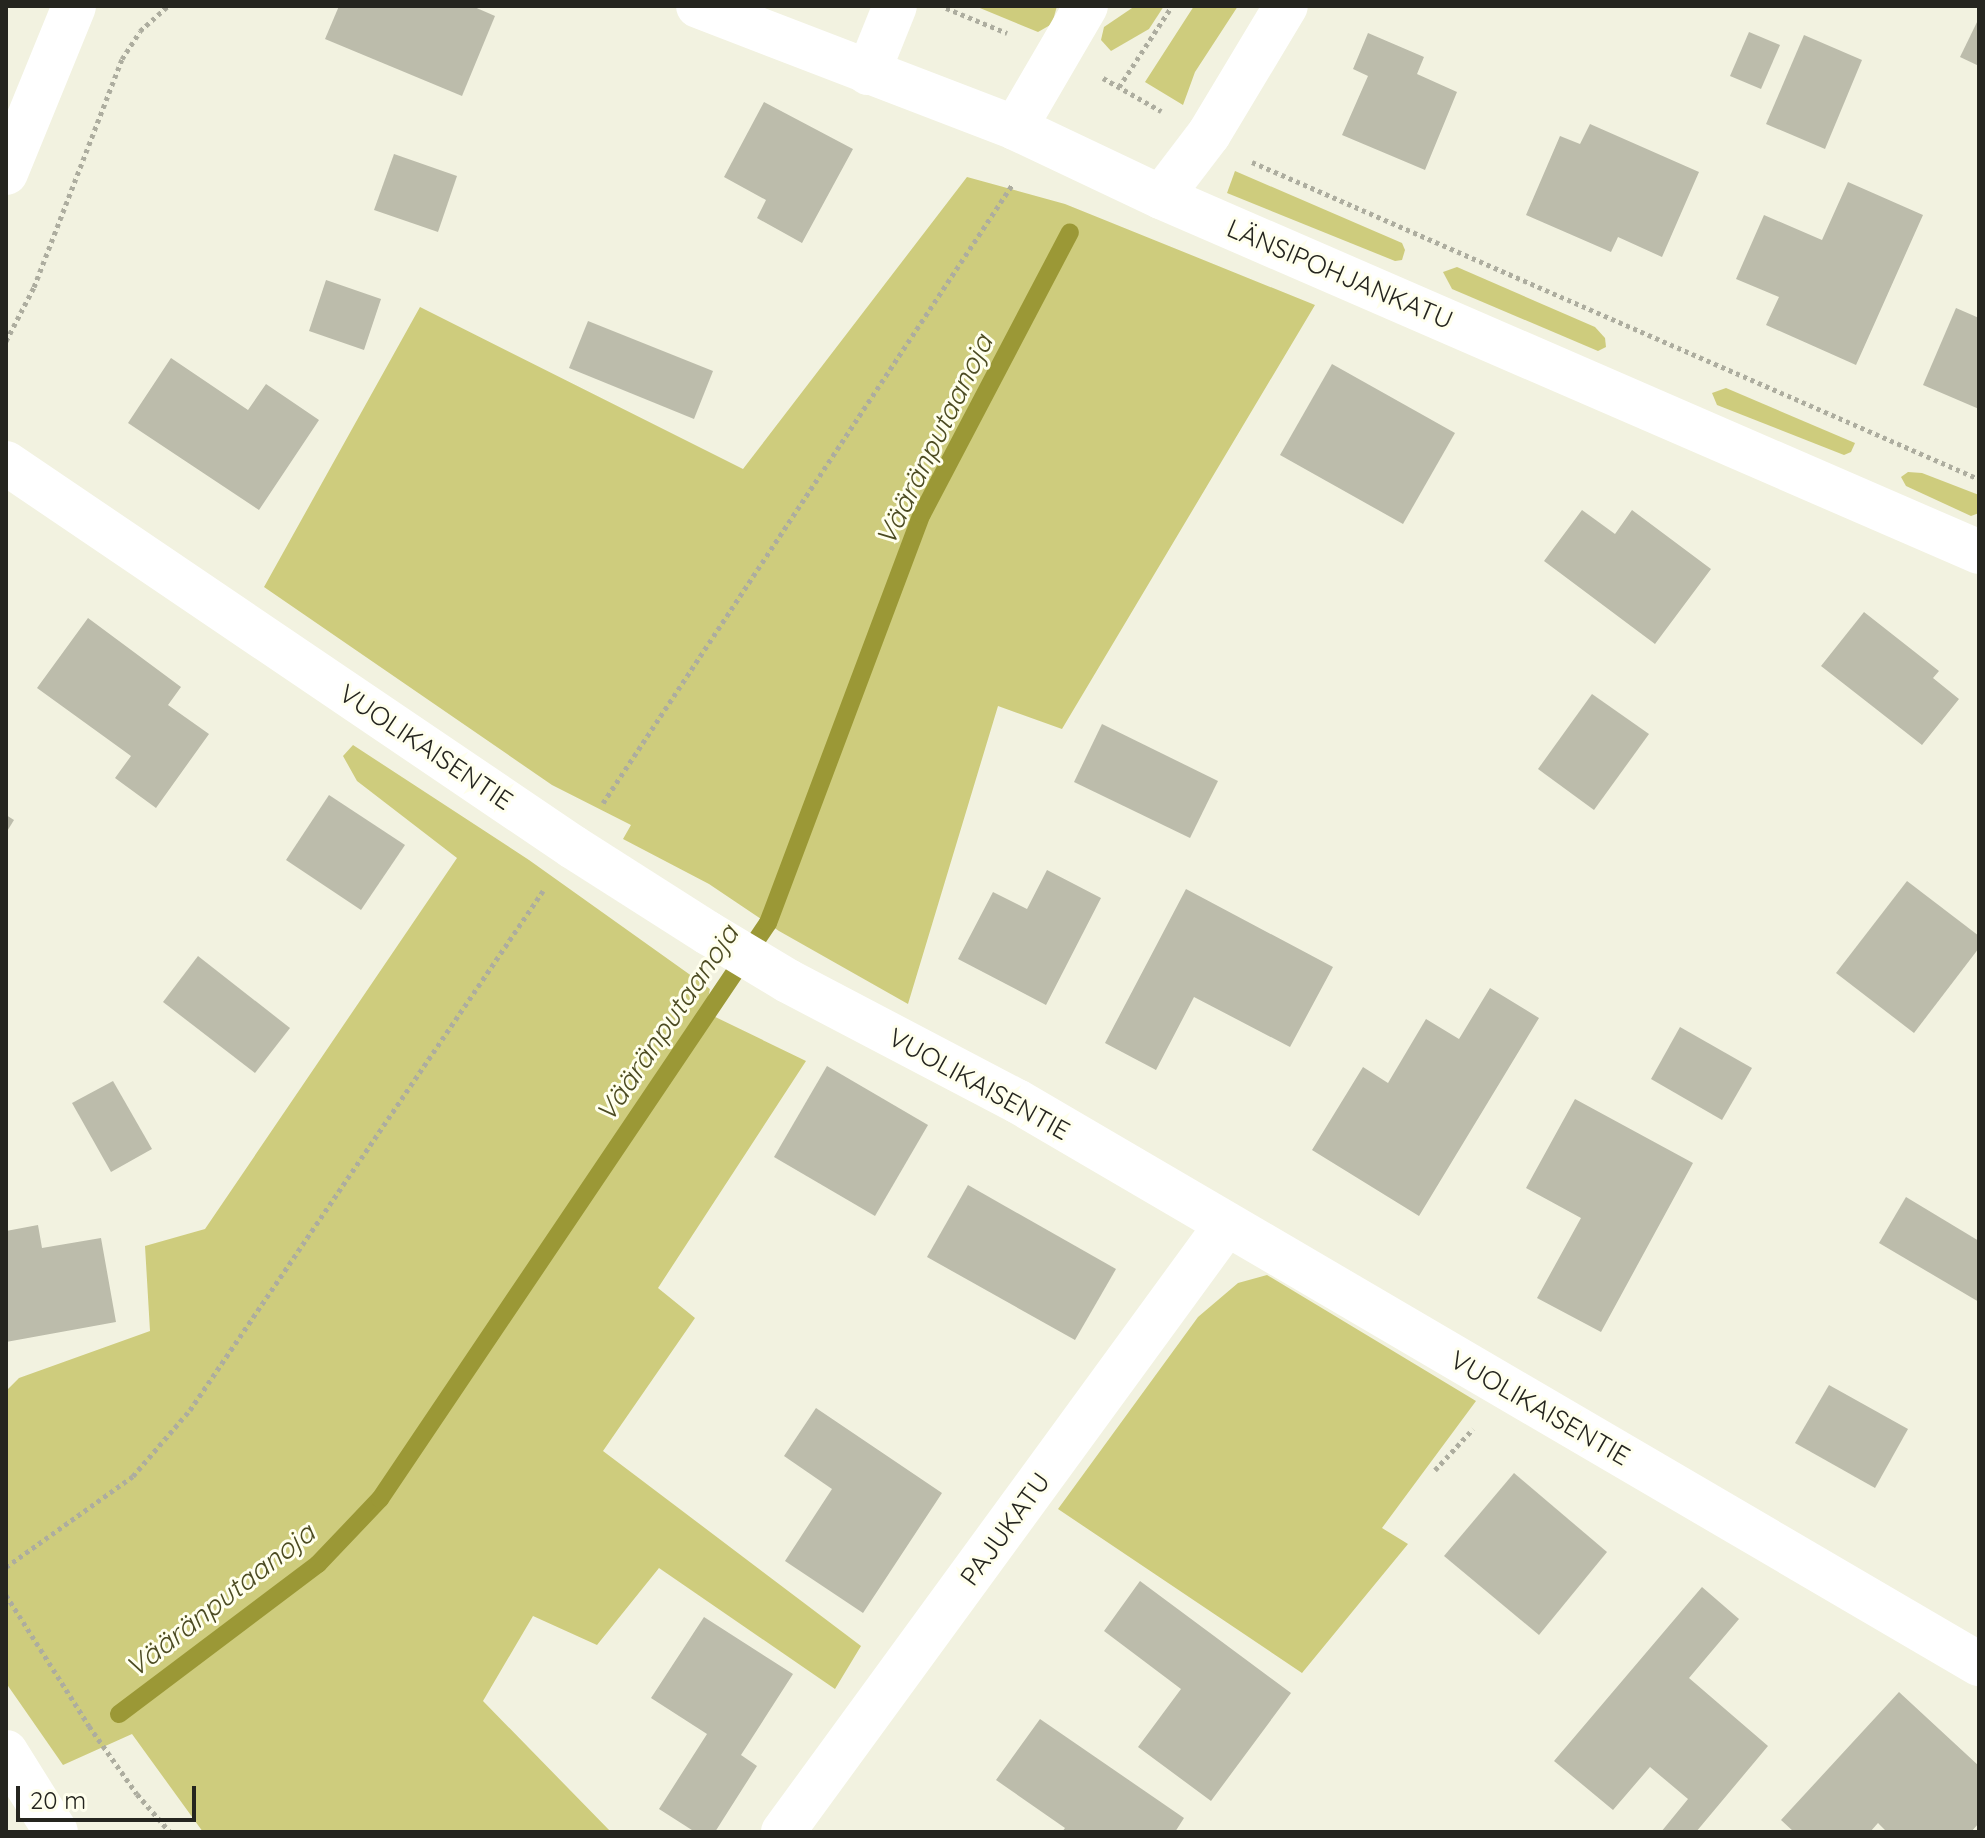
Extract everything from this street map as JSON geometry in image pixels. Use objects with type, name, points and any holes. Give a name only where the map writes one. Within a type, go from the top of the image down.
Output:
[{"type":"street","points":[[6,173],[74,6]]},
{"type":"street","name":"LÄNSIPOHJANKATU","points":[[698,6],[1015,128],[1161,197],[1979,552]]},
{"type":"street","points":[[868,73],[895,6]]},
{"type":"street","points":[[1015,128],[1086,6]]},
{"type":"street","points":[[1161,197],[1209,134],[1286,6]]},
{"type":"street","name":"VUOLIKAISENTIE","points":[[6,463],[573,847],[708,933],[788,981],[1017,1101],[1979,1664]]},
{"type":"street","name":"PAJUKATU","points":[[783,1832],[1226,1225]]},
{"type":"street","points":[[6,1752],[56,1832]]},
{"type":"path","points":[[6,341],[34,287],[122,59],[140,31],[168,6]]},
{"type":"path","points":[[942,6],[1058,54],[1203,135],[1209,134],[1272,172],[1979,479]]},
{"type":"path","points":[[1119,87],[1172,6]]},
{"type":"path","points":[[6,1595],[89,1726],[137,1794],[170,1832]]},
{"type":"shaded area","points":[[975,6],[1057,6],[1052,24],[1038,32]]},
{"type":"shaded area","points":[[1135,6],[1164,6],[1149,29],[1111,51],[1101,40],[1104,27]]},
{"type":"shaded area","points":[[1194,6],[1238,6],[1195,72],[1183,105],[1145,82]]},
{"type":"shaded area","points":[[1235,171],[1402,243],[1405,250],[1402,260],[1395,261],[1227,193]]},
{"type":"shaded area","points":[[967,177],[1065,204],[1315,305],[1062,729],[998,706],[908,1004],[779,931],[709,884],[623,839],[631,825],[552,785],[264,587],[420,307],[743,469]]},
{"type":"shaded area","points":[[1457,267],[1595,327],[1605,338],[1606,347],[1598,351],[1452,289],[1443,272]]},
{"type":"shaded area","points":[[1726,388],[1855,443],[1851,452],[1844,455],[1717,405],[1712,393]]},
{"type":"shaded area","points":[[1908,472],[1922,473],[1979,495],[1979,513],[1971,516],[1906,486],[1901,477]]},
{"type":"shaded area","points":[[353,745],[529,860],[710,989],[705,1012],[806,1061],[658,1288],[695,1318],[603,1451],[861,1646],[835,1689],[659,1568],[597,1645],[533,1616],[483,1701],[611,1832],[203,1832],[132,1734],[63,1765],[6,1683],[6,1391],[19,1378],[150,1331],[145,1246],[205,1229],[457,858],[357,781],[343,756]]},
{"type":"shaded area","points":[[1267,1275],[1476,1401],[1382,1528],[1408,1544],[1302,1673],[1058,1509],[1198,1317],[1238,1283]]},
{"type":"building","points":[[339,6],[472,6],[495,16],[462,96],[325,39]]},
{"type":"building","points":[[1979,18],[1979,66],[1960,57]]},
{"type":"building","points":[[1749,32],[1780,45],[1761,89],[1730,76]]},
{"type":"building","points":[[1368,33],[1424,57],[1417,74],[1457,92],[1425,170],[1342,135],[1368,76],[1353,69]]},
{"type":"building","points":[[1804,35],[1862,60],[1825,149],[1766,124]]},
{"type":"building","points":[[764,102],[853,149],[802,243],[757,218],[766,200],[724,177]]},
{"type":"building","points":[[1590,124],[1699,172],[1662,257],[1618,237],[1611,252],[1526,215],[1560,136],[1580,144]]},
{"type":"building","points":[[394,154],[457,176],[438,232],[374,210]]},
{"type":"building","points":[[1848,182],[1923,215],[1856,365],[1766,325],[1779,297],[1736,279],[1764,215],[1822,240]]},
{"type":"building","points":[[326,280],[381,299],[364,350],[309,331]]},
{"type":"building","points":[[1956,308],[1979,318],[1979,409],[1923,385]]},
{"type":"building","points":[[588,321],[713,371],[694,419],[569,368]]},
{"type":"building","points":[[171,358],[248,410],[266,384],[319,420],[259,510],[128,423]]},
{"type":"building","points":[[1332,364],[1455,433],[1403,524],[1280,455]]},
{"type":"building","points":[[1582,510],[1615,534],[1632,510],[1711,569],[1655,644],[1544,561]]},
{"type":"building","points":[[1864,612],[1939,671],[1933,678],[1959,699],[1922,745],[1821,666]]},
{"type":"building","points":[[88,618],[181,687],[168,705],[209,734],[156,808],[115,778],[131,756],[37,688]]},
{"type":"building","points":[[1592,694],[1649,734],[1594,810],[1538,769]]},
{"type":"building","points":[[1102,724],[1218,781],[1190,838],[1074,782]]},
{"type":"building","points":[[329,795],[405,845],[361,910],[286,860]]},
{"type":"building","points":[[6,815],[14,820],[6,833]]},
{"type":"building","points":[[1047,870],[1101,898],[1046,1005],[958,959],[993,892],[1027,909]]},
{"type":"building","points":[[1907,881],[1979,936],[1979,948],[1914,1033],[1836,973]]},
{"type":"building","points":[[1186,889],[1333,967],[1290,1047],[1194,997],[1156,1070],[1105,1043]]},
{"type":"building","points":[[198,956],[290,1028],[255,1073],[163,1002]]},
{"type":"building","points":[[1490,988],[1539,1018],[1419,1216],[1312,1150],[1363,1067],[1388,1083],[1426,1019],[1459,1039]]},
{"type":"building","points":[[1680,1027],[1752,1068],[1722,1120],[1651,1079]]},
{"type":"building","points":[[827,1066],[928,1125],[875,1216],[774,1157]]},
{"type":"building","points":[[113,1081],[152,1149],[111,1172],[72,1103]]},
{"type":"building","points":[[1575,1099],[1693,1163],[1601,1332],[1537,1298],[1581,1218],[1526,1188]]},
{"type":"building","points":[[968,1185],[1116,1269],[1075,1340],[927,1257]]},
{"type":"building","points":[[1906,1197],[1979,1241],[1979,1302],[1879,1243]]},
{"type":"building","points":[[38,1225],[42,1248],[101,1238],[116,1322],[6,1342],[6,1231]]},
{"type":"building","points":[[1829,1385],[1908,1429],[1875,1488],[1795,1443]]},
{"type":"building","points":[[816,1408],[942,1493],[863,1613],[785,1561],[832,1489],[784,1456]]},
{"type":"building","points":[[1514,1473],[1607,1552],[1539,1635],[1444,1556]]},
{"type":"building","points":[[1140,1581],[1291,1693],[1211,1801],[1138,1747],[1181,1689],[1104,1631]]},
{"type":"building","points":[[1702,1587],[1739,1619],[1689,1678],[1768,1746],[1696,1832],[1661,1832],[1688,1799],[1650,1767],[1613,1810],[1554,1761]]},
{"type":"building","points":[[704,1617],[793,1674],[741,1755],[757,1766],[715,1832],[695,1832],[659,1809],[707,1734],[651,1698]]},
{"type":"building","points":[[1899,1692],[1979,1766],[1979,1823],[1971,1832],[1887,1832],[1878,1823],[1870,1832],[1794,1832],[1781,1820]]},
{"type":"building","points":[[1040,1719],[1184,1818],[1175,1832],[1062,1832],[1065,1828],[996,1780]]},
{"type":"waterway","name":"Vääränputaanoja","points":[[119,1714],[318,1564],[380,1499],[768,923],[922,514],[1070,232]]}]
